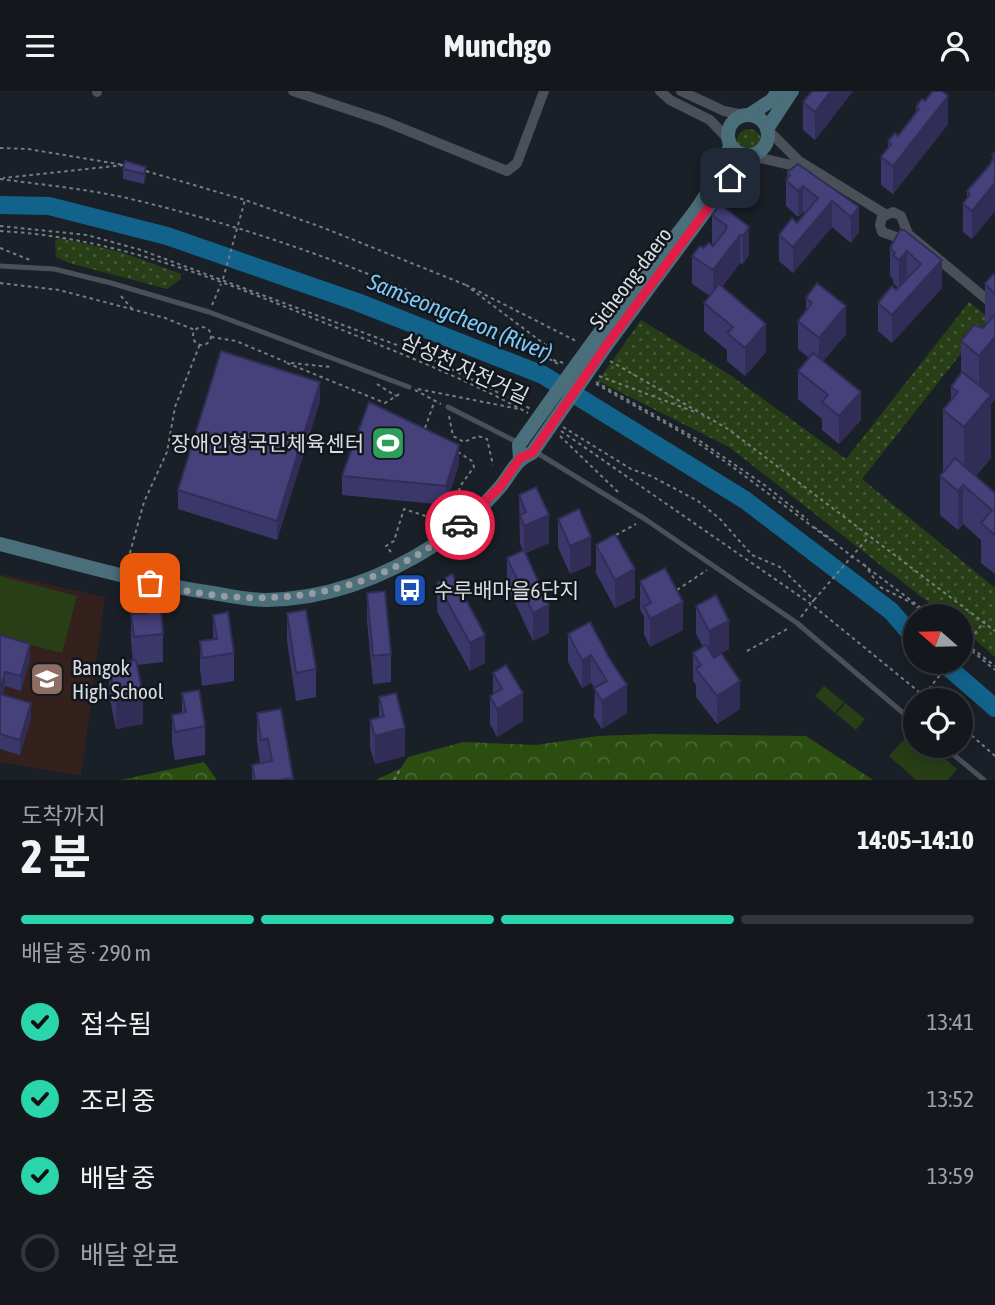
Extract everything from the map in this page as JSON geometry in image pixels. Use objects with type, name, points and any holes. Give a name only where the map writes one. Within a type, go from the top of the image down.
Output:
[{"type":"street","points":[[293,91],[384,121],[507,171],[516,163],[544,91]]},
{"type":"street","points":[[660,91],[670,100],[710,120],[738,153],[791,165],[883,217],[897,214],[900,231],[995,306]]},
{"type":"street","points":[[681,91],[723,111],[763,120],[767,129],[799,161],[883,217]]},
{"type":"street","points":[[730,143],[733,123],[772,100],[778,91]]},
{"type":"street","points":[[751,156],[766,145],[767,129],[792,91]]},
{"type":"street","name":"Sicheong-daero","points":[[0,544],[175,589],[264,600],[305,597],[353,585],[398,567],[439,542],[500,487],[710,189],[722,171],[730,143]]},
{"type":"street","name":"Sicheong-daero","points":[[603,339],[730,178],[751,156]]},
{"type":"street","points":[[883,217],[883,232],[890,236],[900,231]]},
{"type":"lane","points":[[0,266],[54,269],[111,283],[209,312],[354,369],[409,387]]},
{"type":"lane","points":[[447,407],[567,469],[714,565],[797,624],[903,713]]},
{"type":"lane","points":[[958,758],[985,780]]},
{"type":"path","points":[[0,148],[28,149],[124,165],[0,179]]},
{"type":"path","points":[[145,170],[246,200],[461,282],[551,349],[548,358]]},
{"type":"path","points":[[0,179],[132,199],[239,231],[369,276],[448,308],[498,330],[571,370]]},
{"type":"path","points":[[209,312],[239,231],[246,200]]},
{"type":"path","points":[[0,226],[88,235],[141,250],[421,354],[536,412]]},
{"type":"path","name":"삼성천 자전거길","points":[[0,231],[64,237],[113,247],[223,279],[433,365],[534,416]]},
{"type":"path","points":[[0,249],[32,261]]},
{"type":"path","points":[[0,283],[59,290],[165,318],[195,330],[206,328],[211,337]]},
{"type":"path","points":[[111,283],[134,311]]},
{"type":"path","points":[[195,330],[194,339],[200,344],[206,344],[211,337]]},
{"type":"path","points":[[211,337],[236,341],[384,403],[409,387]]},
{"type":"path","points":[[128,560],[144,502],[167,452],[175,407],[200,344]]},
{"type":"path","points":[[548,358],[571,366]]},
{"type":"path","points":[[287,363],[354,369]]},
{"type":"path","points":[[594,374],[701,414],[727,429],[995,631]]},
{"type":"path","points":[[376,383],[397,397]]},
{"type":"path","points":[[594,383],[686,435],[810,523],[915,604]]},
{"type":"path","points":[[409,387],[523,410]]},
{"type":"path","points":[[409,387],[447,407],[453,436],[464,442],[478,436],[487,439],[493,465]]},
{"type":"path","points":[[421,439],[435,400]]},
{"type":"path","points":[[560,425],[631,469],[651,475],[698,501],[720,519],[752,555],[780,567],[814,600]]},
{"type":"path","points":[[554,427],[811,604],[914,688]]},
{"type":"path","points":[[555,432],[619,493]]},
{"type":"path","points":[[454,450],[472,461],[474,467],[461,485],[452,508],[455,509]]},
{"type":"path","points":[[391,552],[386,546],[394,541],[404,509],[441,521]]},
{"type":"path","points":[[613,537],[645,519]]},
{"type":"path","points":[[747,651],[797,624],[868,537]]},
{"type":"path","points":[[862,562],[880,587],[913,604]]},
{"type":"path","points":[[669,596],[714,565]]},
{"type":"path","points":[[973,636],[985,621]]},
{"type":"path","points":[[973,651],[995,668]]},
{"type":"path","points":[[930,688],[941,674]]},
{"type":"path","points":[[973,737],[995,756]]},
{"type":"path","points":[[394,780],[401,768]]},
{"type":"shaded area","name":"Bangok High School","points":[[0,574],[105,597],[81,776],[0,762]]},
{"type":"green space","points":[[749,129],[760,136],[761,141],[754,152],[749,153],[738,146],[737,141],[744,130]]},
{"type":"green space","points":[[61,238],[121,252],[181,274],[181,279],[167,289],[69,263],[56,257],[55,240]]},
{"type":"green space","points":[[969,302],[989,318],[862,479],[995,588],[995,657],[973,638],[973,604],[931,604],[729,447],[598,381],[641,320],[730,375],[846,459]]},
{"type":"green space","points":[[0,576],[77,596],[62,653],[0,637]]},
{"type":"green space","points":[[824,686],[844,702],[835,713],[815,696]]},
{"type":"green space","points":[[845,703],[865,719],[856,730],[836,714]]},
{"type":"green space","points":[[598,736],[806,736],[873,780],[376,780],[401,768],[408,757],[463,742],[536,745]]},
{"type":"green space","points":[[903,740],[903,758],[944,758],[957,769],[948,780],[916,780],[889,756]]},
{"type":"green space","points":[[204,762],[217,780],[121,780]]},
{"type":"water","points":[[116,218],[142,224],[147,231],[141,235],[111,227],[108,221]]},
{"type":"building","points":[[812,91],[831,91],[815,112],[803,102]]},
{"type":"building","points":[[933,91],[942,91],[948,96],[893,166],[881,157],[891,144],[888,141],[895,133],[898,136],[919,109],[916,107],[922,99],[925,101]]},
{"type":"building","points":[[995,152],[995,183],[972,211],[963,204],[970,194],[967,191],[989,166]]},
{"type":"building","points":[[125,161],[146,167],[144,174],[123,169]]},
{"type":"building","points":[[798,164],[859,207],[851,217],[832,201],[793,247],[779,235],[792,218],[797,223],[818,198],[803,186],[798,191],[786,180],[790,175],[787,172]]},
{"type":"building","points":[[720,204],[749,227],[713,270],[692,256],[700,246],[703,248],[709,243],[713,246],[725,231],[727,226],[712,215]]},
{"type":"building","points":[[900,230],[904,230],[942,260],[892,315],[878,303],[892,286],[896,290],[921,264],[907,251],[899,260],[893,255],[895,253],[890,248]]},
{"type":"building","points":[[995,275],[995,294],[985,284]]},
{"type":"building","points":[[817,283],[846,306],[819,338],[798,321],[812,303],[806,298]]},
{"type":"building","points":[[719,284],[766,324],[745,348],[727,333],[733,327],[704,303]]},
{"type":"building","points":[[995,314],[995,337],[979,356],[961,341],[974,325],[983,328]]},
{"type":"building","points":[[221,351],[320,382],[277,521],[178,490]]},
{"type":"building","points":[[813,353],[861,392],[839,416],[822,402],[828,395],[798,371]]},
{"type":"building","points":[[962,372],[991,395],[964,427],[943,410],[958,392],[951,387]]},
{"type":"building","name":"장애인형국민체육센터","points":[[369,402],[459,445],[446,486],[342,476]]},
{"type":"building","points":[[955,458],[995,493],[995,535],[981,523],[992,510],[963,485],[958,491],[940,476]]},
{"type":"building","points":[[536,487],[549,515],[524,526],[520,515],[526,512],[519,495]]},
{"type":"building","points":[[579,509],[591,537],[570,546],[558,519]]},
{"type":"building","points":[[615,534],[635,569],[615,580],[596,545]]},
{"type":"building","points":[[524,550],[549,605],[533,613],[507,558]]},
{"type":"building","points":[[665,568],[683,602],[650,619],[644,606],[651,603],[640,581]]},
{"type":"building","points":[[452,574],[485,635],[470,643],[437,583]]},
{"type":"building","points":[[385,591],[391,654],[373,656],[367,593]]},
{"type":"building","points":[[160,595],[163,634],[134,637],[131,614],[146,613],[144,597]]},
{"type":"building","points":[[716,595],[729,621],[709,631],[696,606]]},
{"type":"building","points":[[306,610],[316,669],[296,673],[287,613]]},
{"type":"building","points":[[228,612],[234,653],[202,658],[200,641],[217,639],[213,615]]},
{"type":"building","points":[[590,622],[627,685],[602,701],[594,688],[607,681],[591,655],[582,660],[568,634]]},
{"type":"building","points":[[0,635],[30,644],[21,676],[5,672],[0,690]]},
{"type":"building","points":[[706,645],[714,658],[721,653],[740,681],[717,696],[696,669],[701,665],[693,653]]},
{"type":"building","points":[[136,660],[143,696],[116,701],[109,666]]},
{"type":"building","points":[[506,665],[523,693],[497,709],[490,696],[502,689],[493,673]]},
{"type":"building","points":[[199,690],[205,726],[175,732],[172,715],[186,712],[182,693]]},
{"type":"building","points":[[396,693],[405,728],[375,736],[370,720],[384,716],[379,697]]},
{"type":"building","points":[[0,694],[31,703],[20,740],[0,734]]},
{"type":"building","points":[[281,709],[293,778],[255,780],[252,765],[272,761],[268,739],[261,740],[257,713]]},
{"type":"waterway","name":"Samseongcheon (River)","points":[[0,205],[49,206],[167,236],[357,302],[543,375],[745,500],[891,611],[903,625]]},
{"type":"waterway","name":"Samseongcheon (River)","points":[[956,674],[995,708]]},
{"type":"way so far","points":[[150,583],[175,589],[264,600],[305,597],[353,585],[398,567],[439,542],[460,525]]},
{"type":"place","name":"장애인형국민체육센터","points":[[388,443]]},
{"type":"place","name":"수루배마을6단지","points":[[410,590]]},
{"type":"place","name":"Bangok High School","points":[[47,679]]},
{"type":"route","points":[[460,525],[500,487],[520,458],[532,453],[608,343],[730,178]]}]
